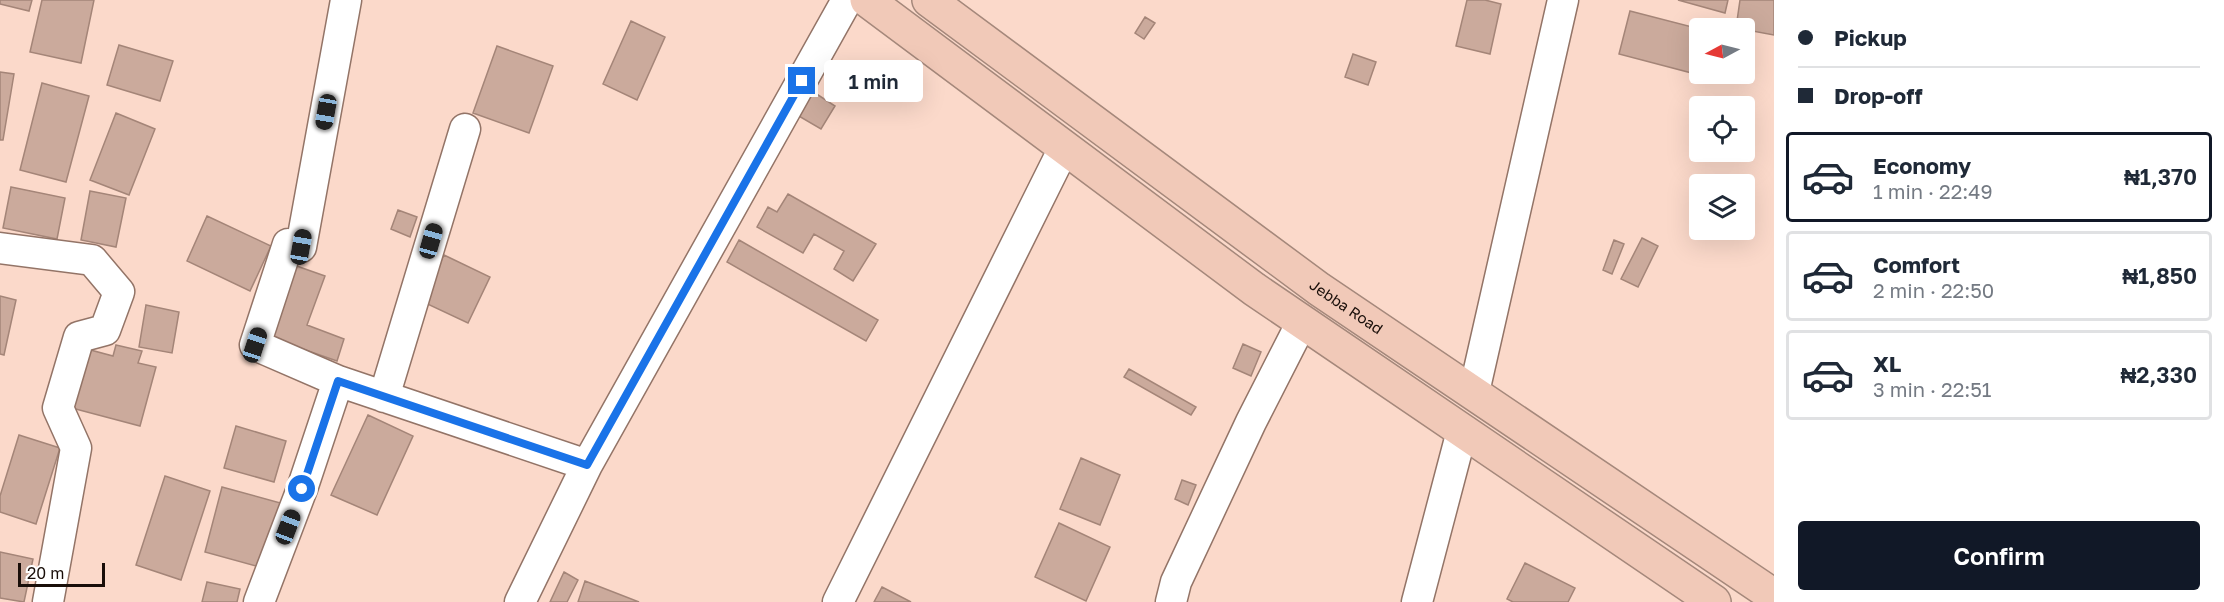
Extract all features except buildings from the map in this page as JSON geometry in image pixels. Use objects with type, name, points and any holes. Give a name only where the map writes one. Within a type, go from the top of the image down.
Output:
[{"type":"highway","points":[[867,0],[1254,289],[1714,602]]},
{"type":"highway","name":"Jebba Road","points":[[929,0],[1319,289],[1774,596]]},
{"type":"street","points":[[346,0],[301,247],[288,244],[255,345],[338,381],[587,465]]},
{"type":"street","points":[[520,602],[587,465],[847,0]]},
{"type":"street","points":[[1474,392],[1563,0]]},
{"type":"street","points":[[384,397],[465,129]]},
{"type":"street","points":[[838,602],[1064,148]]},
{"type":"street","points":[[0,248],[92,260],[119,292],[105,330],[79,338],[58,408],[76,448],[48,602]]},
{"type":"street","points":[[1171,602],[1176,582],[1251,422],[1302,322]]},
{"type":"street","points":[[259,602],[302,489],[338,381]]},
{"type":"street","points":[[1417,602],[1462,431]]},
{"type":"route","points":[[302,489],[338,381],[587,465],[802,81]]}]
